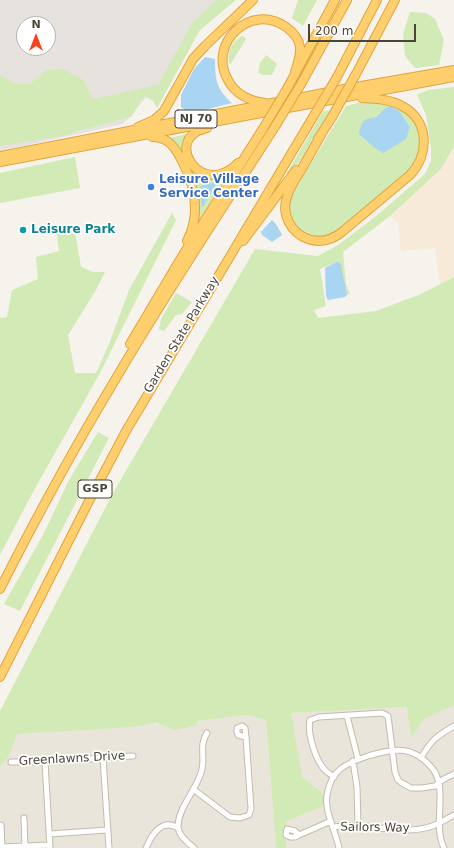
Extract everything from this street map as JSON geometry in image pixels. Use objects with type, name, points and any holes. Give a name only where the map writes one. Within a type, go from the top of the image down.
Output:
[{"type":"highway","points":[[122,133],[154,120],[164,111],[193,59],[253,0]]},
{"type":"highway","points":[[114,381],[120,361],[181,258],[288,87],[335,0]]},
{"type":"highway","points":[[0,589],[51,491],[114,381],[276,125],[301,84],[347,0]]},
{"type":"highway","name":"Garden State Parkway","points":[[0,677],[92,494],[126,431],[337,77],[377,0]]},
{"type":"highway","points":[[228,258],[252,230],[332,117],[394,0]]},
{"type":"highway","points":[[270,104],[260,103],[238,93],[230,84],[225,75],[222,60],[224,48],[234,31],[247,23],[263,19],[276,22],[289,29],[295,35],[300,46],[300,57],[294,76]]},
{"type":"highway","name":"NJ 70","points":[[0,156],[454,70]]},
{"type":"highway","name":"NJ 70","points":[[0,162],[454,77]]},
{"type":"highway","points":[[321,134],[290,190],[285,206],[286,218],[295,232],[304,238],[318,241],[328,240],[338,235],[410,175],[420,162],[424,150],[424,138],[421,126],[415,116],[406,108],[396,103],[384,100],[351,97]]},
{"type":"highway","points":[[223,121],[217,125],[196,132],[192,136],[189,140],[187,148],[190,163],[199,172],[212,175],[222,174],[245,157]]},
{"type":"highway","points":[[141,136],[160,138],[172,144],[192,182],[195,199],[195,215],[192,228],[182,251],[181,258]]},
{"type":"street","points":[[334,777],[326,772],[316,757],[309,723],[310,720],[319,717],[382,713],[388,716],[396,776],[402,783],[411,788],[435,786],[454,774]]},
{"type":"street","points":[[346,716],[355,760],[358,825]]},
{"type":"street","points":[[421,758],[427,747],[437,736],[454,726]]},
{"type":"street","points":[[178,828],[183,809],[202,769],[202,740],[206,734]]},
{"type":"street","points":[[193,789],[230,817],[240,818],[249,814],[251,809],[246,736]]},
{"type":"street","points":[[339,848],[326,802],[328,789],[334,777],[344,765],[355,760],[392,749],[403,750],[421,758],[432,769],[439,783],[439,836],[444,848]]},
{"type":"street","name":"Greenlawns Drive","points":[[11,762],[45,762],[133,756]]},
{"type":"street","points":[[103,758],[109,848]]},
{"type":"street","points":[[1,825],[1,847],[50,847],[45,762]]},
{"type":"street","name":"Sailors Way","points":[[334,827],[346,824],[400,830],[423,828],[430,827],[454,815]]},
{"type":"street","points":[[24,818],[25,847]]},
{"type":"street","points":[[299,835],[332,821]]},
{"type":"street","points":[[146,848],[152,836],[164,824],[172,824],[178,828],[181,835],[194,848]]},
{"type":"street","points":[[50,834],[108,830]]},
{"type":"shaded area","points":[[0,0],[220,0],[179,60],[123,124],[0,151]]},
{"type":"shaded area","points":[[454,146],[454,277],[440,284],[435,248],[401,251],[398,223],[390,216],[441,169]]},
{"type":"shaded area","points":[[454,702],[454,848],[287,848],[290,713],[407,707]]},
{"type":"shaded area","points":[[248,715],[266,720],[276,848],[0,848],[0,762],[16,734],[197,721]]},
{"type":"green space","points":[[216,0],[236,0],[200,30],[157,108],[153,101],[144,96],[131,117],[72,132],[72,134],[0,146],[0,75],[15,84],[30,84],[47,70],[63,69],[83,80],[93,99],[158,85],[191,25]]},
{"type":"green space","points":[[298,0],[317,0],[303,26],[292,18]]},
{"type":"green space","points":[[410,12],[426,13],[435,19],[444,40],[439,65],[415,68],[405,56],[403,34]]},
{"type":"green space","points":[[243,36],[246,39],[230,65],[229,52],[233,44]]},
{"type":"green space","points":[[266,55],[277,64],[272,75],[262,75],[258,72],[260,63]]},
{"type":"green space","points":[[454,87],[454,146],[441,169],[390,216],[343,252],[346,284],[350,294],[347,295],[336,262],[320,269],[326,306],[314,310],[318,318],[376,311],[421,294],[454,277],[454,705],[424,719],[411,738],[407,707],[291,713],[302,777],[326,796],[326,805],[287,821],[287,848],[276,848],[266,720],[248,715],[197,721],[196,726],[174,730],[157,723],[133,727],[17,734],[8,758],[0,766],[0,711],[113,493],[255,249],[318,256],[338,245],[375,217],[425,174],[431,161],[431,148],[426,115],[417,95],[428,90]]},
{"type":"green space","points":[[366,101],[394,104],[414,119],[422,144],[413,169],[342,230],[325,239],[299,233],[288,209],[288,204],[296,185],[299,183],[346,106]]},
{"type":"green space","points":[[331,110],[318,135],[306,153],[294,169],[288,174],[287,173],[323,111]]},
{"type":"green space","points":[[192,133],[190,135],[189,167],[206,178],[225,178],[194,229],[198,204],[169,138]]},
{"type":"green space","points":[[75,157],[80,188],[0,203],[0,173]]},
{"type":"green space","points":[[172,213],[176,220],[100,373],[33,492],[0,555],[0,318],[7,317],[12,290],[38,279],[36,257],[59,251],[57,234],[75,232],[81,267],[93,272],[105,272],[96,290],[68,335],[75,373],[96,373],[109,344],[129,290]]},
{"type":"green space","points":[[176,293],[192,302],[182,314],[176,315],[164,331],[159,329],[161,319]]},
{"type":"green space","points":[[98,432],[109,438],[20,611],[4,604],[43,535],[69,480]]},
{"type":"water","points":[[205,57],[215,59],[216,78],[223,93],[232,103],[204,110],[187,112],[181,107],[181,95],[194,69]]},
{"type":"water","points":[[391,106],[399,111],[410,127],[406,139],[383,153],[359,134],[364,121],[377,117],[385,108]]},
{"type":"water","points":[[206,182],[216,184],[202,208],[199,188]]},
{"type":"water","points":[[272,220],[282,235],[272,242],[262,235],[261,232]]},
{"type":"water","points":[[336,262],[340,263],[341,265],[347,295],[345,297],[328,300],[326,296],[325,268]]},
{"type":"place","name":"Leisure Village Service Center","points":[[151,187]]},
{"type":"place","name":"Leisure Park","points":[[23,230]]}]
